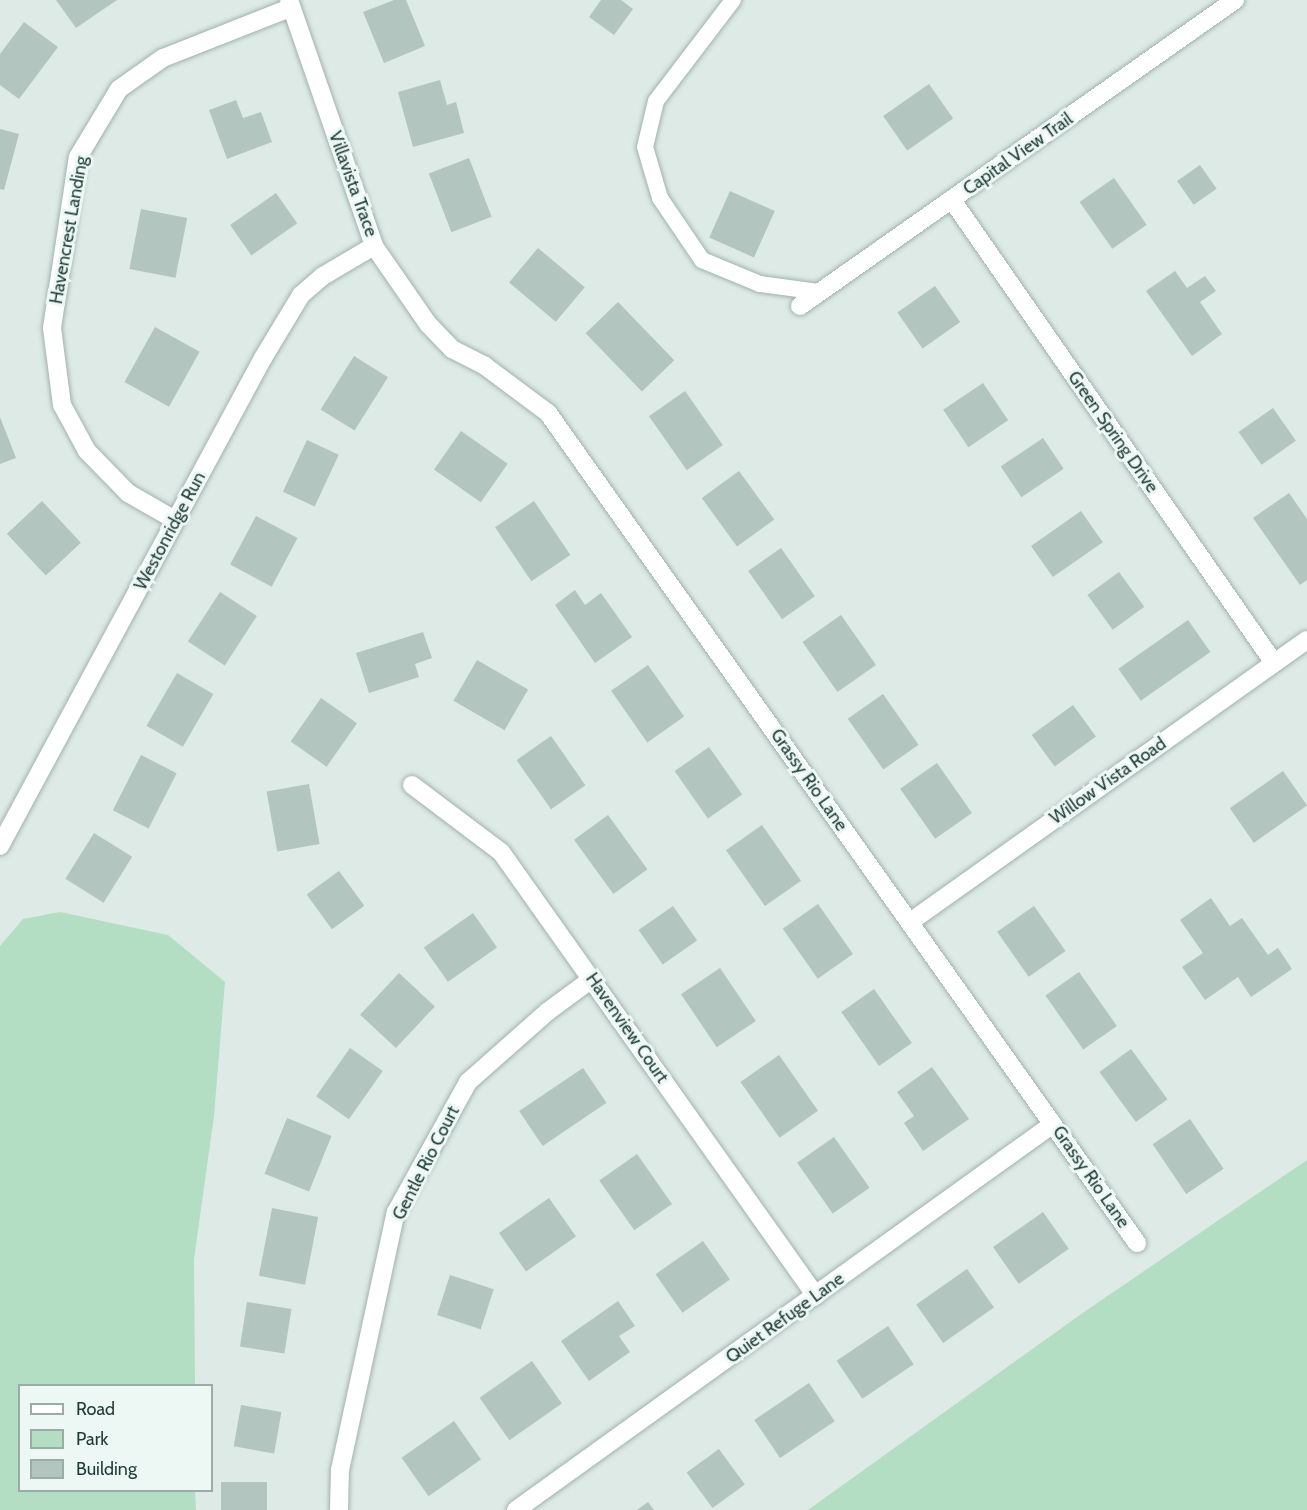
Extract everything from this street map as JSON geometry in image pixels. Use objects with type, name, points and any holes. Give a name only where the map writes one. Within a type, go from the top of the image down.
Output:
[{"type":"street","name":"Capital View Trail","points":[[800,306],[1235,0]]},
{"type":"street","name":"Villavista Trace","points":[[290,4],[374,246],[428,324],[452,349]]},
{"type":"street","name":"Havencrest Landing","points":[[176,520],[128,493],[120,485],[87,451],[62,405],[52,328],[78,157],[119,89],[163,57],[290,4]]},
{"type":"street","name":"Green Spring Drive","points":[[952,200],[1274,663]]},
{"type":"street","name":"Westonridge Run","points":[[0,846],[263,358],[301,295],[323,276],[374,246]]},
{"type":"street","name":"Grassy Rio Lane","points":[[452,349],[485,366],[548,413],[1137,1243]]},
{"type":"street","name":"Willow Vista Road","points":[[910,922],[1307,640]]},
{"type":"street","name":"Havenview Court","points":[[412,785],[501,852],[816,1296]]},
{"type":"street","name":"Gentle Rio Court","points":[[339,1510],[340,1470],[396,1212],[468,1082],[547,1012],[592,979]]},
{"type":"street","name":"Quiet Refuge Lane","points":[[516,1510],[1053,1124]]},
{"type":"lane","points":[[733,0],[656,101],[645,147],[660,198],[702,260],[760,284],[819,292]]},
{"type":"green space","points":[[60,912],[168,935],[225,982],[214,1116],[194,1259],[195,1384],[18,1384],[18,1492],[195,1492],[196,1510],[0,1510],[0,946],[23,919]]},
{"type":"green space","points":[[1307,1160],[1307,1510],[808,1510],[1084,1312]]},
{"type":"building","points":[[56,0],[117,0],[76,28]]},
{"type":"building","points":[[394,0],[406,0],[425,46],[384,63],[363,12]]},
{"type":"building","points":[[601,0],[621,0],[633,9],[614,35],[589,17]]},
{"type":"building","points":[[24,22],[58,47],[19,99],[0,85],[0,54]]},
{"type":"building","points":[[440,80],[447,105],[456,102],[464,133],[413,147],[398,92]]},
{"type":"building","points":[[929,84],[953,118],[907,151],[883,116]]},
{"type":"building","points":[[236,100],[243,118],[261,112],[272,142],[227,159],[209,110]]},
{"type":"building","points":[[0,129],[19,134],[4,190],[0,189]]},
{"type":"building","points":[[469,158],[492,217],[451,232],[429,173]]},
{"type":"building","points":[[1200,165],[1217,189],[1194,205],[1177,181]]},
{"type":"building","points":[[1114,178],[1147,225],[1112,249],[1080,202]]},
{"type":"building","points":[[730,191],[775,211],[754,258],[709,238]]},
{"type":"building","points":[[276,193],[297,223],[251,255],[230,225]]},
{"type":"building","points":[[141,209],[187,218],[175,278],[129,269]]},
{"type":"building","points":[[538,248],[585,287],[556,322],[509,282]]},
{"type":"building","points":[[1175,271],[1187,288],[1205,276],[1216,291],[1200,302],[1222,334],[1192,356],[1146,291]]},
{"type":"building","points":[[935,286],[960,322],[923,348],[897,312]]},
{"type":"building","points":[[618,302],[674,360],[642,392],[586,333]]},
{"type":"building","points":[[155,327],[200,352],[169,407],[124,382]]},
{"type":"building","points":[[354,356],[388,377],[355,431],[321,409]]},
{"type":"building","points":[[983,383],[1008,420],[968,447],[943,410]]},
{"type":"building","points":[[685,391],[723,445],[687,470],[649,416]]},
{"type":"building","points":[[1273,408],[1296,441],[1262,465],[1239,432]]},
{"type":"building","points":[[0,417],[16,458],[0,464]]},
{"type":"building","points":[[461,431],[508,464],[481,502],[434,470]]},
{"type":"building","points":[[1043,438],[1064,469],[1021,497],[1001,467]]},
{"type":"building","points":[[307,440],[339,455],[315,506],[283,492]]},
{"type":"building","points":[[739,471],[774,520],[737,547],[702,498]]},
{"type":"building","points":[[1289,493],[1307,519],[1307,580],[1300,585],[1253,518]]},
{"type":"building","points":[[42,501],[81,543],[46,575],[7,534]]},
{"type":"building","points":[[534,501],[570,555],[531,581],[495,527]]},
{"type":"building","points":[[1081,511],[1103,542],[1053,577],[1031,546]]},
{"type":"building","points":[[256,516],[297,538],[272,587],[230,565]]},
{"type":"building","points":[[781,548],[815,596],[782,619],[748,571]]},
{"type":"building","points":[[1119,572],[1144,607],[1113,630],[1087,595]]},
{"type":"building","points":[[575,590],[585,605],[601,593],[632,637],[595,663],[555,605]]},
{"type":"building","points":[[220,592],[257,616],[225,665],[188,641]]},
{"type":"building","points":[[841,615],[876,665],[837,692],[802,642]]},
{"type":"building","points":[[1188,620],[1210,652],[1141,701],[1118,669]]},
{"type":"building","points":[[423,632],[432,658],[415,664],[419,677],[369,693],[356,653]]},
{"type":"building","points":[[477,660],[528,690],[505,730],[454,701]]},
{"type":"building","points":[[648,665],[684,717],[647,742],[611,691]]},
{"type":"building","points":[[177,673],[213,694],[183,747],[146,726]]},
{"type":"building","points":[[883,694],[919,745],[883,769],[848,719]]},
{"type":"building","points":[[321,698],[357,723],[327,767],[291,741]]},
{"type":"building","points":[[1073,705],[1096,737],[1055,767],[1032,735]]},
{"type":"building","points":[[551,736],[585,785],[551,809],[517,760]]},
{"type":"building","points":[[709,747],[742,795],[708,819],[675,771]]},
{"type":"building","points":[[141,755],[177,773],[148,828],[113,810]]},
{"type":"building","points":[[937,763],[972,813],[935,839],[900,789]]},
{"type":"building","points":[[1283,771],[1307,805],[1254,843],[1230,808]]},
{"type":"building","points":[[309,784],[320,844],[277,852],[267,791]]},
{"type":"building","points":[[608,815],[647,869],[613,894],[574,840]]},
{"type":"building","points":[[762,825],[801,881],[765,906],[726,850]]},
{"type":"building","points":[[94,833],[132,857],[104,903],[65,879]]},
{"type":"building","points":[[339,871],[364,906],[332,929],[307,895]]},
{"type":"building","points":[[1211,898],[1230,926],[1242,918],[1268,955],[1278,948],[1292,969],[1251,997],[1238,977],[1205,1000],[1182,967],[1203,953],[1180,920]]},
{"type":"building","points":[[818,904],[853,954],[818,979],[783,929]]},
{"type":"building","points":[[673,906],[697,940],[663,964],[639,930]]},
{"type":"building","points":[[1034,906],[1066,951],[1029,977],[997,932]]},
{"type":"building","points":[[473,913],[497,947],[448,982],[424,947]]},
{"type":"building","points":[[720,968],[756,1021],[717,1047],[681,994]]},
{"type":"building","points":[[1079,972],[1117,1026],[1083,1050],[1045,996]]},
{"type":"building","points":[[399,973],[435,1006],[396,1048],[360,1015]]},
{"type":"building","points":[[874,989],[912,1043],[879,1066],[841,1012]]},
{"type":"building","points":[[350,1048],[383,1071],[349,1119],[316,1096]]},
{"type":"building","points":[[1131,1049],[1167,1099],[1136,1122],[1099,1072]]},
{"type":"building","points":[[779,1055],[818,1111],[780,1138],[740,1082]]},
{"type":"building","points":[[932,1067],[969,1119],[923,1151],[904,1123],[914,1116],[897,1092]]},
{"type":"building","points":[[583,1068],[606,1103],[543,1146],[519,1111]]},
{"type":"building","points":[[287,1118],[332,1136],[309,1192],[265,1174]]},
{"type":"building","points":[[1190,1119],[1224,1169],[1186,1194],[1153,1144]]},
{"type":"building","points":[[834,1137],[870,1188],[833,1214],[797,1163]]},
{"type":"building","points":[[637,1154],[672,1204],[634,1230],[599,1180]]},
{"type":"building","points":[[549,1198],[576,1237],[526,1271],[499,1233]]},
{"type":"building","points":[[272,1208],[318,1217],[305,1285],[259,1276]]},
{"type":"building","points":[[1043,1212],[1069,1249],[1019,1284],[993,1247]]},
{"type":"building","points":[[703,1241],[730,1280],[682,1313],[655,1274]]},
{"type":"building","points":[[967,1269],[994,1308],[943,1343],[916,1305]]},
{"type":"building","points":[[450,1275],[494,1289],[481,1329],[437,1315]]},
{"type":"building","points":[[618,1301],[635,1326],[619,1336],[630,1352],[589,1381],[561,1341]]},
{"type":"building","points":[[247,1302],[291,1309],[284,1353],[240,1346]]},
{"type":"building","points":[[888,1326],[914,1364],[862,1399],[837,1361]]},
{"type":"building","points":[[532,1361],[562,1404],[509,1440],[480,1398]]},
{"type":"building","points":[[809,1383],[835,1421],[780,1458],[754,1420]]},
{"type":"building","points":[[241,1405],[281,1412],[274,1453],[234,1446]]},
{"type":"building","points":[[454,1421],[481,1460],[429,1496],[402,1458]]},
{"type":"building","points":[[719,1449],[745,1485],[713,1508],[687,1473]]},
{"type":"building","points":[[221,1482],[267,1482],[267,1510],[221,1510]]},
{"type":"building","points":[[648,1502],[654,1510],[637,1510]]}]
